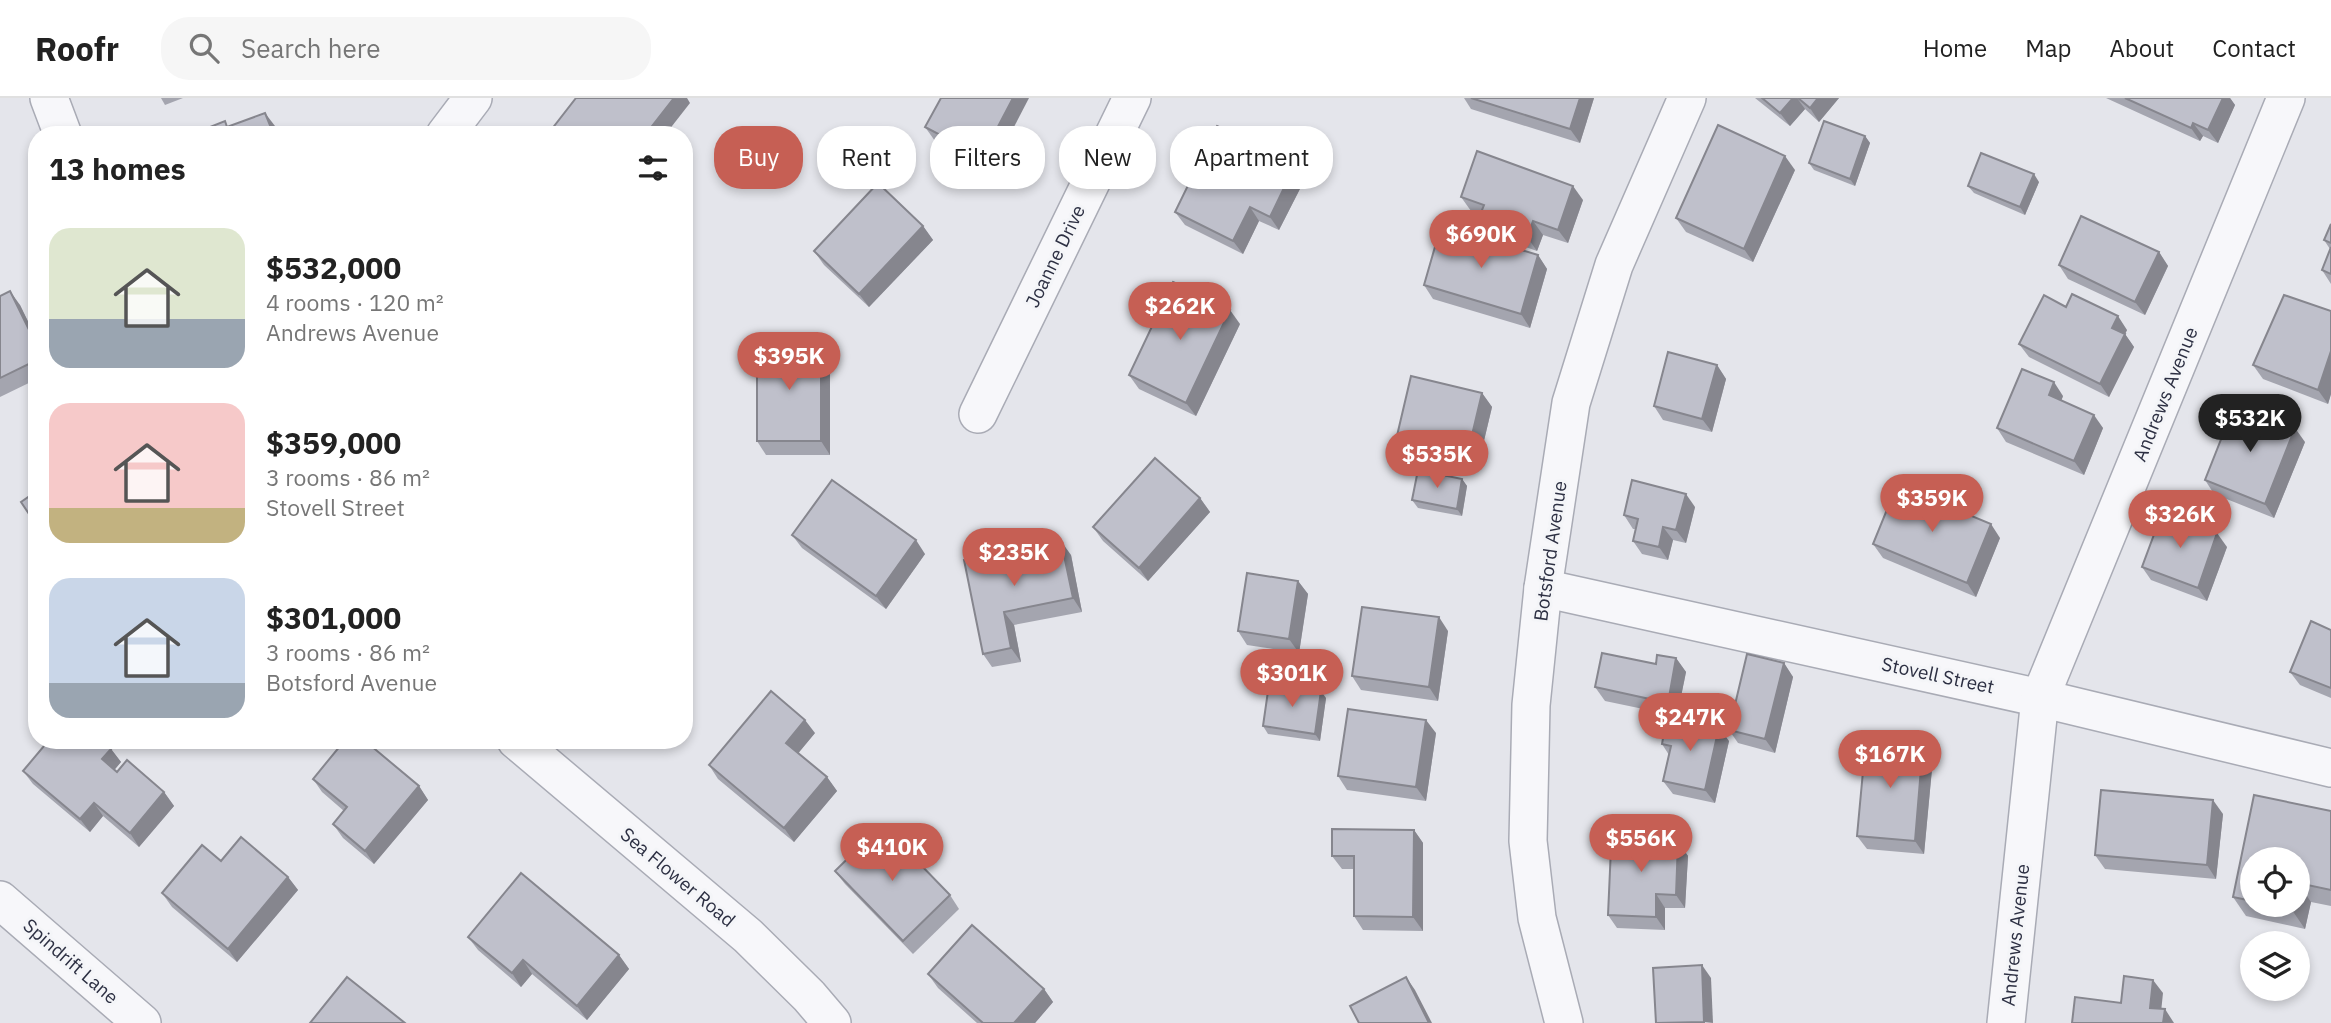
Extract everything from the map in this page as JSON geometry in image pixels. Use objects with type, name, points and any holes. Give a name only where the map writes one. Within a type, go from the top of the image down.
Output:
[{"type":"street","points":[[49,98],[60,126]]},
{"type":"street","points":[[452,126],[473,98]]},
{"type":"street","name":"Joanne Drive","points":[[978,415],[1132,98]]},
{"type":"street","name":"Botsford Avenue","points":[[1564,1023],[1536,918],[1528,841],[1531,705],[1543,588],[1572,403],[1614,265],[1687,98]]},
{"type":"street","name":"Andrews Avenue","points":[[2006,1023],[2040,698],[2286,98]]},
{"type":"street","name":"Stovell Street","points":[[1543,588],[2040,698],[2331,768]]},
{"type":"street","name":"Sea Flower Road","points":[[527,749],[748,936],[809,996],[832,1023]]},
{"type":"street","name":"Spindrift Lane","points":[[0,900],[142,1023]]},
{"type":"building","points":[[576,98],[674,98],[652,126],[554,126]]},
{"type":"building","points":[[941,98],[1013,98],[998,126],[930,126],[930,130],[925,127]]},
{"type":"building","points":[[1471,98],[1580,98],[1570,129]]},
{"type":"building","points":[[1762,98],[1793,98],[1780,113]]},
{"type":"building","points":[[1798,98],[1818,98],[1810,108]]},
{"type":"building","points":[[2125,98],[2223,98],[2208,130],[2193,123],[2191,128]]},
{"type":"building","points":[[265,113],[270,126],[230,126]]},
{"type":"building","points":[[225,121],[227,126],[212,126]]},
{"type":"building","points":[[1824,121],[1865,136],[1850,179],[1809,163]]},
{"type":"building","points":[[1718,125],[1785,156],[1744,249],[1676,218]]},
{"type":"building","points":[[1477,151],[1573,186],[1558,230],[1533,221],[1527,237],[1478,220],[1484,205],[1461,197]]},
{"type":"building","points":[[1981,153],[2034,174],[2020,207],[1968,186]]},
{"type":"building","points":[[872,189],[884,189],[923,226],[859,294],[814,251]]},
{"type":"building","points":[[1186,189],[1283,189],[1270,217],[1250,207],[1233,241],[1175,212]]},
{"type":"building","points":[[2081,216],[2159,252],[2135,302],[2059,265]]},
{"type":"building","points":[[2331,224],[2331,243],[2324,240]]},
{"type":"building","points":[[1441,226],[1538,255],[1521,314],[1424,285]]},
{"type":"building","points":[[2331,247],[2331,274],[2322,270]]},
{"type":"building","points":[[1173,282],[1230,310],[1186,403],[1129,375]]},
{"type":"building","points":[[10,291],[28,328],[28,364],[0,378],[0,296]]},
{"type":"building","points":[[2072,294],[2118,316],[2112,328],[2125,334],[2100,384],[2019,344],[2044,295],[2066,307]]},
{"type":"building","points":[[2284,295],[2331,311],[2331,351],[2318,390],[2253,365]]},
{"type":"building","points":[[757,342],[821,343],[821,441],[757,441]]},
{"type":"building","points":[[1668,352],[1717,365],[1702,419],[1654,406]]},
{"type":"building","points":[[2022,369],[2054,382],[2049,395],[2094,415],[2074,461],[1997,428]]},
{"type":"building","points":[[1411,376],[1482,393],[1467,456],[1396,440]]},
{"type":"building","points":[[2235,404],[2295,428],[2265,504],[2205,480]]},
{"type":"building","points":[[1155,458],[1200,498],[1139,568],[1093,527]]},
{"type":"building","points":[[1418,470],[1462,479],[1457,509],[1412,500]]},
{"type":"building","points":[[832,480],[916,540],[876,596],[792,535]]},
{"type":"building","points":[[1632,480],[1686,494],[1676,530],[1663,527],[1659,547],[1633,541],[1638,519],[1624,515]]},
{"type":"building","points":[[1897,485],[1991,524],[1967,583],[1873,544]]},
{"type":"building","points":[[28,497],[28,512],[21,502]]},
{"type":"building","points":[[2162,513],[2217,533],[2198,588],[2142,567]]},
{"type":"building","points":[[1061,541],[1073,598],[1004,612],[1011,648],[983,654],[964,560]]},
{"type":"building","points":[[1247,573],[1298,581],[1289,639],[1238,631]]},
{"type":"building","points":[[1362,607],[1439,617],[1429,687],[1352,676]]},
{"type":"building","points":[[2311,621],[2331,630],[2331,688],[2290,672]]},
{"type":"building","points":[[1602,653],[1656,664],[1657,655],[1676,658],[1668,703],[1595,687]]},
{"type":"building","points":[[1747,654],[1784,663],[1765,739],[1729,730]]},
{"type":"building","points":[[1269,684],[1321,691],[1315,734],[1263,726]]},
{"type":"building","points":[[771,691],[805,720],[786,743],[827,777],[784,828],[709,765]]},
{"type":"building","points":[[1348,709],[1426,720],[1416,787],[1338,776]]},
{"type":"building","points":[[1678,719],[1719,727],[1705,790],[1663,781],[1671,746],[1662,744],[1665,727],[1676,729]]},
{"type":"building","points":[[1866,739],[1923,744],[1915,841],[1857,836]]},
{"type":"building","points":[[41,749],[111,749],[102,759],[117,772],[127,760],[164,792],[130,833],[94,803],[80,819],[23,771]]},
{"type":"building","points":[[338,749],[375,749],[419,786],[365,851],[333,824],[347,807],[313,779]]},
{"type":"building","points":[[2101,790],[2213,800],[2207,865],[2095,855]]},
{"type":"building","points":[[2254,795],[2331,811],[2331,890],[2310,886],[2310,847],[2243,847]]},
{"type":"building","points":[[882,825],[950,895],[903,941],[835,871]]},
{"type":"building","points":[[1332,829],[1414,830],[1413,917],[1354,916],[1354,856],[1332,856]]},
{"type":"building","points":[[1617,829],[1647,830],[1647,841],[1678,842],[1676,895],[1656,894],[1656,917],[1608,915],[1611,848],[1616,848]]},
{"type":"building","points":[[241,837],[288,877],[228,949],[162,893],[202,845],[221,861]]},
{"type":"building","points":[[2240,863],[2240,898],[2233,897]]},
{"type":"building","points":[[521,873],[619,955],[577,1006],[523,960],[512,973],[468,937]]},
{"type":"building","points":[[972,925],[1044,989],[1014,1023],[983,1023],[928,974]]},
{"type":"building","points":[[1702,965],[1704,1022],[1656,1023],[1653,968]]},
{"type":"building","points":[[2124,976],[2153,980],[2150,1008],[2165,1009],[2163,1023],[2072,1023],[2075,997],[2121,1003]]},
{"type":"building","points":[[347,977],[405,1023],[310,1023]]},
{"type":"building","points":[[1406,977],[1429,1023],[1359,1023],[1350,1006]]}]
